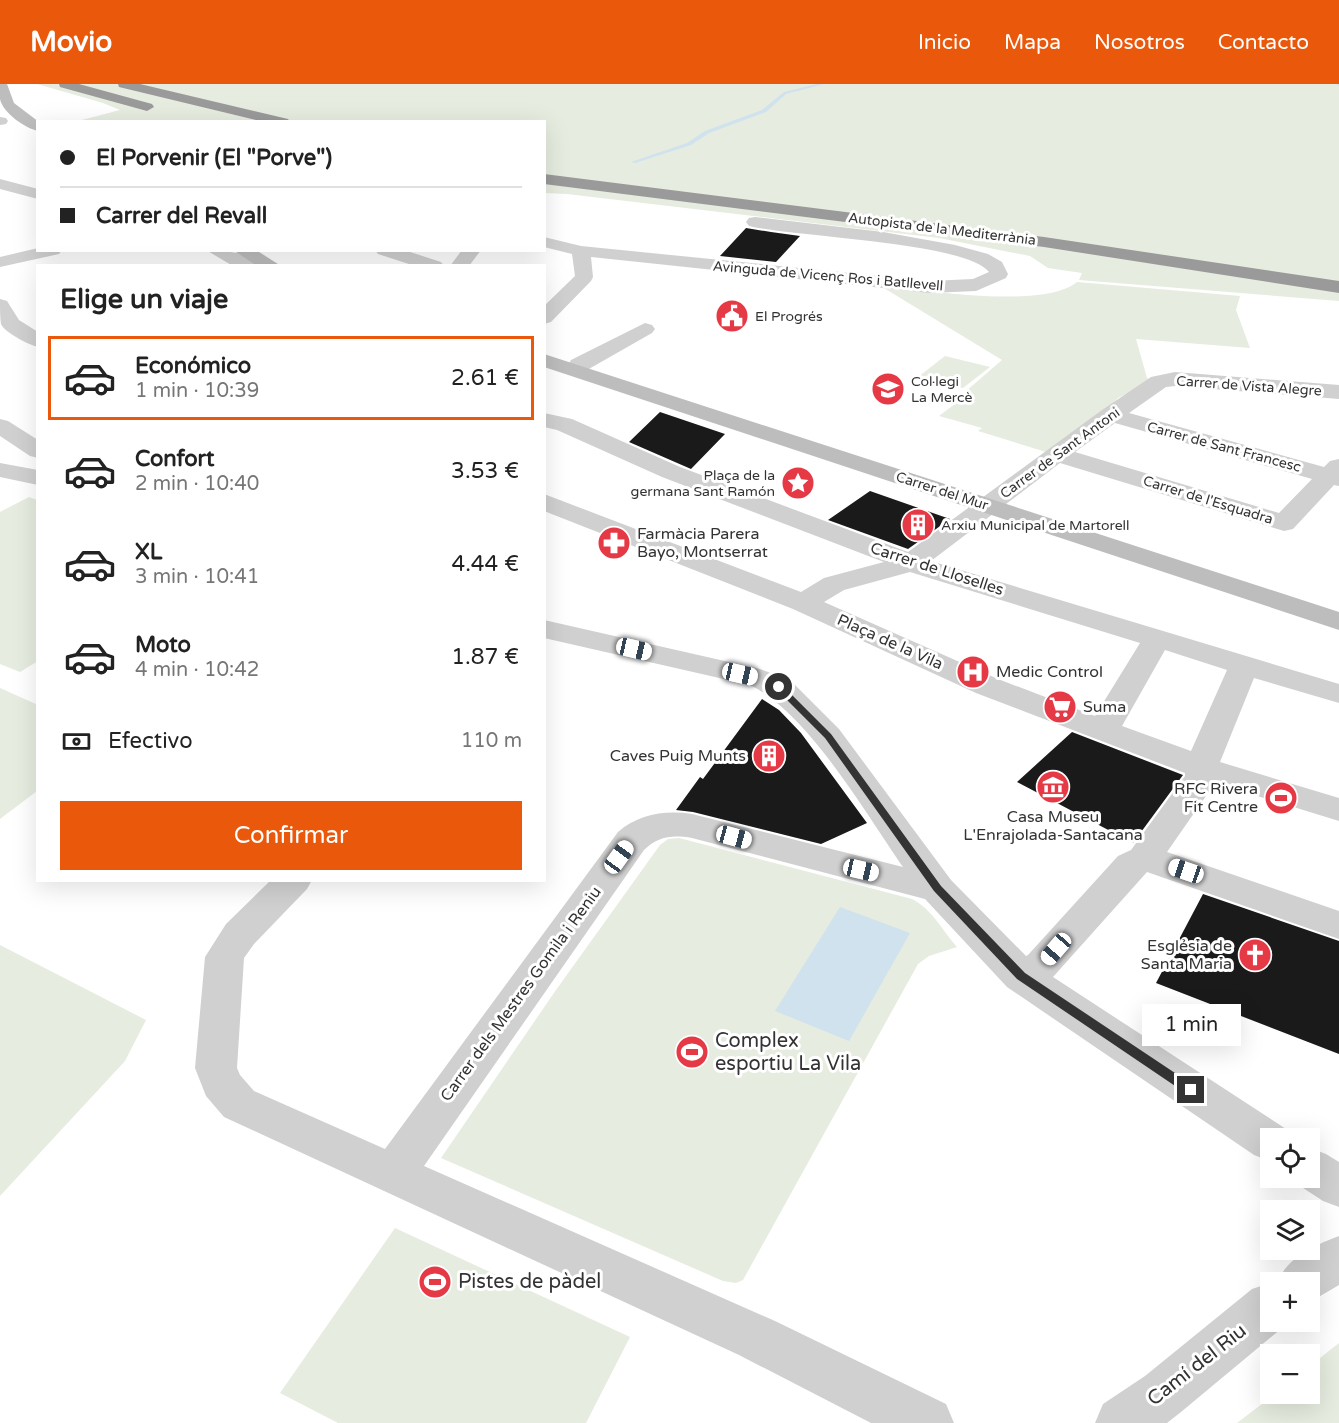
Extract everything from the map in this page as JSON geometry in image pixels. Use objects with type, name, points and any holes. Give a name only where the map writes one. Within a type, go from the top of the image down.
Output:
[{"type":"highway","points":[[65,84],[156,110]]},
{"type":"highway","points":[[124,84],[274,120]]},
{"type":"highway","name":"Autopista de la Mediterrània","points":[[546,164],[1109,235]]},
{"type":"highway","name":"Autopista de la Mediterrània","points":[[546,179],[1044,242],[1339,287]]},
{"type":"main road","points":[[1,84],[2,94],[9,107],[36,126]]},
{"type":"main road","points":[[246,252],[266,264]]},
{"type":"main road","name":"Carrer del Mur","points":[[546,361],[1339,621]]},
{"type":"street","points":[[0,184],[36,193]]},
{"type":"street","name":"Avinguda de Vicenç Ros i Batllevell","points":[[546,242],[582,251],[930,287],[976,285],[999,274],[996,266],[985,260],[936,246],[755,222]]},
{"type":"street","points":[[546,316],[584,278],[582,251]]},
{"type":"street","points":[[0,262],[44,252]]},
{"type":"street","points":[[219,252],[237,261],[257,264]]},
{"type":"street","points":[[390,252],[429,264]]},
{"type":"street","points":[[461,264],[470,252]]},
{"type":"street","points":[[0,305],[11,324],[36,340]]},
{"type":"street","points":[[579,365],[645,329]]},
{"type":"street","name":"Carrer de Vista Alegre","points":[[1159,382],[1175,379],[1339,392]]},
{"type":"street","name":"Carrer de Sant Antoni","points":[[803,603],[834,584],[911,563],[1056,454],[1159,382]]},
{"type":"street","name":"Carrer de Sant Francesc","points":[[1110,415],[1336,474]]},
{"type":"street","name":"Carrer de Lloselles","points":[[546,420],[564,424],[671,472],[911,563],[1339,694]]},
{"type":"street","points":[[0,426],[36,450]]},
{"type":"street","name":"Carrer de l'Esquadra","points":[[1056,454],[1284,523],[1336,474]]},
{"type":"street","points":[[0,470],[36,478]]},
{"type":"street","name":"Plaça de la Vila","points":[[546,503],[803,603],[987,686],[1202,767],[1339,810]]},
{"type":"street","points":[[546,628],[760,678],[779,687],[828,736],[938,889],[1021,976],[1260,1135]]},
{"type":"street","points":[[1103,730],[1158,637]]},
{"type":"street","points":[[1021,976],[1042,965],[1131,865],[1144,859],[1203,777],[1202,767],[1245,664]]},
{"type":"street","name":"Carrer dels Mestres Gomila i Reniu","points":[[393,1174],[631,841],[640,832],[662,823],[692,826],[938,889]]},
{"type":"street","points":[[1144,859],[1339,925]]},
{"type":"street","points":[[292,882],[240,934],[225,957],[216,1068],[221,1084],[239,1104],[757,1338],[927,1423]]},
{"type":"street","points":[[1320,1175],[1339,1187]]},
{"type":"street","points":[[1317,1272],[1339,1258]]},
{"type":"street","name":"Camí del Riu","points":[[1122,1423],[1163,1394],[1260,1314]]},
{"type":"shaded area","points":[[37,84],[1339,84],[1339,301],[1079,280],[1082,273],[1048,268],[1030,256],[939,238],[546,193],[546,120],[82,120],[120,110]]},
{"type":"shaded area","points":[[1077,282],[1240,296],[1236,310],[1250,348],[1136,339],[1147,378],[1152,381],[1118,398],[1105,412],[1046,452],[978,431],[982,428],[939,416],[968,394],[965,392],[1002,360],[879,285],[952,294],[1011,297],[1038,295],[1060,290]]},
{"type":"shaded area","points":[[945,356],[990,367],[963,388],[918,377]]},
{"type":"shaded area","points":[[29,497],[36,500],[36,662],[20,672],[0,664],[0,512]]},
{"type":"shaded area","points":[[0,688],[36,704],[36,792],[0,819]]},
{"type":"shaded area","name":"Complex esportiu La Vila","points":[[679,838],[912,899],[931,914],[957,947],[929,956],[918,964],[743,1280],[736,1283],[723,1281],[441,1158],[556,990],[660,845],[668,839]]},
{"type":"shaded area","points":[[0,945],[146,1020],[125,1061],[0,1196]]},
{"type":"shaded area","name":"Pistes de pàdel","points":[[395,1228],[630,1337],[586,1423],[338,1423],[280,1393]]},
{"type":"shaded area","points":[[1339,1343],[1339,1423],[1237,1423],[1262,1404],[1320,1404],[1320,1358]]},
{"type":"water","points":[[840,907],[910,933],[849,1041],[775,1011]]},
{"type":"building","points":[[746,228],[800,236],[776,262],[720,256]]},
{"type":"building","points":[[660,412],[725,434],[691,469],[629,442]]},
{"type":"building","name":"Arxiu Municipal de Martorell","points":[[870,491],[950,519],[908,549],[828,520]]},
{"type":"building","name":"Caves Puig Munts","points":[[762,699],[779,710],[801,733],[867,823],[821,844],[693,812],[676,810],[700,777],[703,779]]},
{"type":"building","points":[[1072,732],[1183,775],[1133,843],[1017,782]]},
{"type":"building","name":"Església de Santa Maria","points":[[1203,894],[1339,941],[1339,1054],[1156,983]]},
{"type":"waterway","points":[[633,162],[689,144],[707,132],[764,111],[785,93],[822,84]]},
{"type":"place","name":"El Progrés","points":[[732,316]]},
{"type":"place","name":"Col·legi La Mercè","points":[[888,389]]},
{"type":"place","name":"Plaça de la germana Sant Ramón","points":[[798,483]]},
{"type":"place","name":"Arxiu Municipal de Martorell","points":[[918,525]]},
{"type":"place","name":"Farmàcia Parera Bayo, Montserrat","points":[[614,543]]},
{"type":"place","name":"Medic Control","points":[[973,672]]},
{"type":"place","name":"Suma","points":[[1060,707]]},
{"type":"place","name":"Caves Puig Munts","points":[[769,756]]},
{"type":"place","name":"Casa Museu L'Enrajolada-Santacana","points":[[1053,787]]},
{"type":"place","name":"RFC Rivera Fit Centre","points":[[1281,798]]},
{"type":"place","name":"Església de Santa Maria","points":[[1255,955]]},
{"type":"place","name":"Complex esportiu La Vila","points":[[692,1052]]},
{"type":"place","name":"Pistes de pàdel","points":[[435,1282]]},
{"type":"route","points":[[779,687],[828,736],[938,889],[965,920],[1021,976],[1191,1090]]}]
